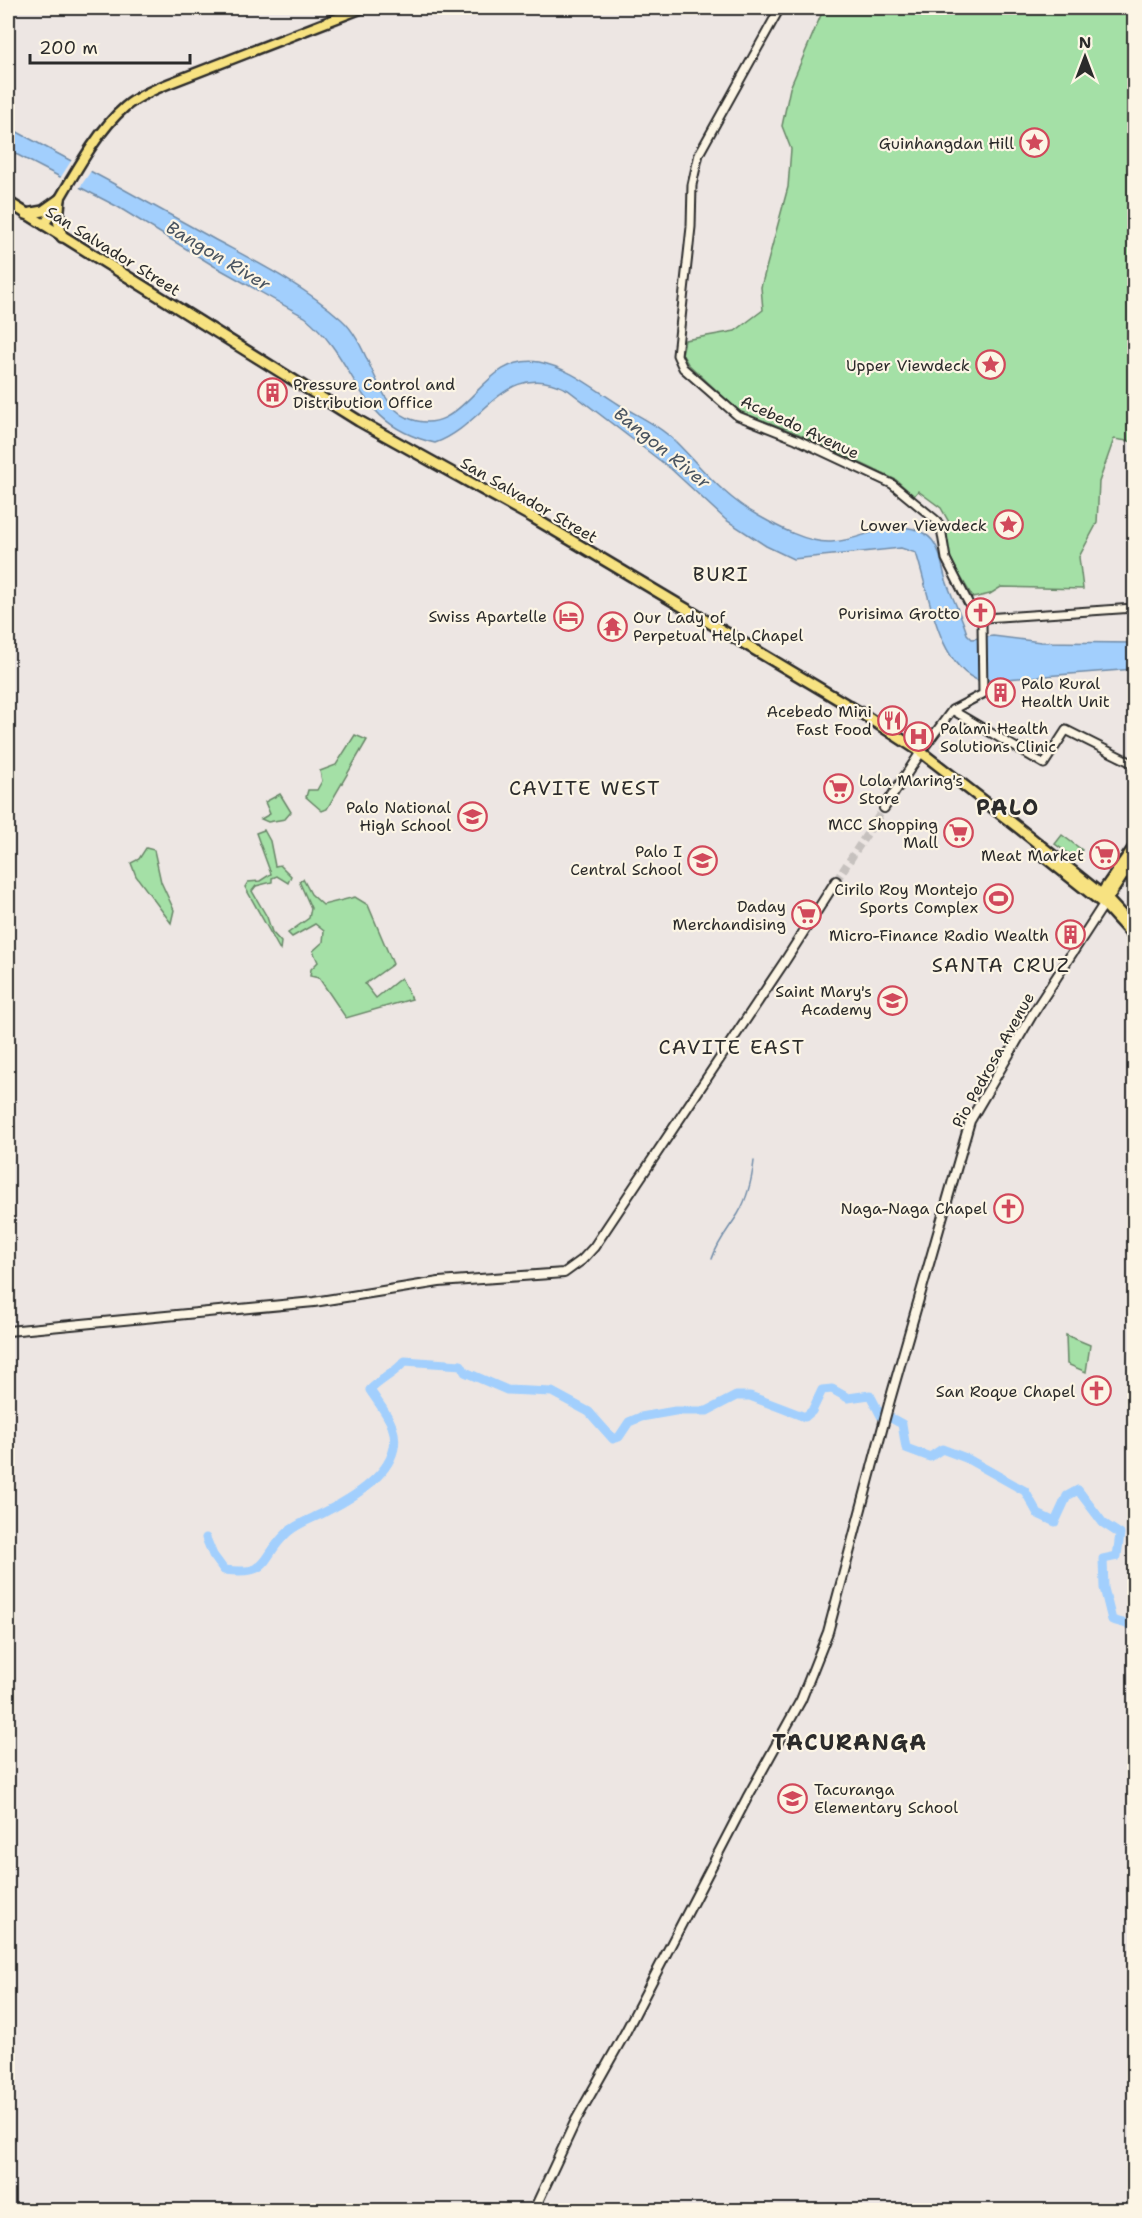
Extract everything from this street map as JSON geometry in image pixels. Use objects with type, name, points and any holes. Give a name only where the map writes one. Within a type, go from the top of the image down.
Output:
[{"type":"highway","points":[[26,214],[43,211],[62,195]]},
{"type":"highway","points":[[62,195],[58,219],[62,237]]},
{"type":"highway","name":"San Salvador Street","points":[[8,202],[359,421],[532,517],[921,752],[1010,823],[1017,834],[1102,899],[1134,928]]},
{"type":"highway","points":[[1102,899],[1134,847]]},
{"type":"highway","points":[[1102,899],[1134,858]]},
{"type":"highway","name":"San Salvador Street","points":[[1102,899],[1134,937]]},
{"type":"main road","points":[[44,225],[89,154],[112,121],[125,107],[147,93],[363,8]]},
{"type":"main road","points":[[884,808],[921,752]]},
{"type":"main road","points":[[8,1331],[314,1302],[439,1282],[564,1273],[582,1260],[594,1247],[836,881]]},
{"type":"main road","name":"Pio Pedrosa Avenue","points":[[534,2211],[576,2120],[625,2033],[747,1798],[801,1700],[828,1632],[970,1121],[1102,899]]},
{"type":"street","name":"Acebedo Avenue","points":[[780,8],[699,154],[692,185],[691,227],[677,355],[683,368],[738,416],[796,439],[892,484],[921,506],[941,528],[946,559],[973,612],[982,623]]},
{"type":"street","points":[[921,752],[952,710],[982,696],[982,623],[985,618],[1134,608]]},
{"type":"street","points":[[952,710],[1044,764],[1066,730],[1134,764]]},
{"type":"green space","points":[[824,8],[1134,8],[1134,442],[1114,439],[1099,482],[1097,523],[1079,557],[1083,589],[1001,587],[990,594],[973,598],[952,562],[947,543],[950,524],[941,508],[918,491],[914,496],[896,480],[799,434],[739,411],[688,364],[682,354],[685,340],[735,331],[763,310],[761,287],[788,187],[791,149],[782,126],[790,88]]},
{"type":"green space","points":[[355,735],[367,740],[327,809],[322,811],[306,797],[308,790],[317,790],[322,781],[320,771],[336,765]]},
{"type":"green space","points":[[280,794],[291,812],[285,819],[268,822],[261,819],[270,814],[265,802]]},
{"type":"green space","points":[[264,830],[270,841],[275,866],[280,865],[291,876],[288,883],[277,876],[272,878],[272,882],[256,886],[252,891],[267,917],[272,932],[281,942],[280,950],[245,887],[248,882],[260,881],[271,874],[256,833]]},
{"type":"green space","points":[[1062,835],[1082,850],[1076,859],[1055,844]]},
{"type":"green space","points":[[146,848],[154,850],[161,882],[174,910],[171,923],[136,876],[131,863],[139,859]]},
{"type":"green space","points":[[303,879],[311,894],[323,905],[355,897],[368,905],[393,964],[365,984],[376,998],[401,978],[412,999],[346,1018],[319,978],[310,976],[311,969],[318,962],[313,951],[323,942],[324,931],[315,924],[292,937],[288,933],[309,918],[311,908],[299,881]]},
{"type":"green space","points":[[1066,1335],[1090,1345],[1086,1372],[1067,1364]]},
{"type":"water","name":"Bangon River","points":[[8,127],[262,265],[311,295],[351,330],[388,400],[397,411],[408,418],[428,422],[444,418],[459,408],[501,370],[519,363],[539,362],[550,365],[581,380],[663,431],[734,500],[783,529],[822,542],[843,541],[878,530],[901,527],[925,534],[931,538],[938,550],[949,589],[967,634],[972,639],[993,636],[1041,642],[1134,643],[1134,669],[980,681],[965,673],[944,644],[916,553],[901,548],[793,559],[766,546],[726,520],[671,469],[568,390],[546,382],[528,382],[512,388],[497,397],[453,434],[435,443],[408,434],[388,422],[372,407],[324,335],[305,317],[214,266],[118,207],[8,150]]},
{"type":"pier","points":[[73,158],[93,168],[78,190],[59,180]]},
{"type":"waterway","points":[[712,1259],[720,1241],[744,1202],[754,1161]]},
{"type":"waterway","points":[[206,1538],[213,1555],[224,1570],[251,1570],[264,1563],[279,1541],[292,1529],[337,1506],[375,1479],[392,1455],[395,1441],[390,1421],[370,1390],[405,1361],[461,1365],[465,1372],[507,1390],[552,1392],[589,1412],[613,1439],[619,1437],[629,1422],[641,1417],[675,1411],[707,1411],[736,1396],[750,1396],[805,1417],[812,1411],[822,1390],[832,1389],[848,1398],[870,1395],[881,1416]]},
{"type":"waterway","points":[[891,1418],[902,1424],[906,1448],[930,1457],[942,1449],[966,1458],[1025,1491],[1038,1514],[1055,1522],[1067,1496],[1078,1490],[1103,1523],[1120,1534],[1117,1556],[1103,1559],[1104,1588],[1112,1620],[1134,1626]]},
{"type":"tunnel","points":[[836,881],[884,808]]},
{"type":"place","name":"Guinhangdan Hill","points":[[1035,143]]},
{"type":"place","name":"Upper Viewdeck","points":[[991,365]]},
{"type":"place","name":"Pressure Control and Distribution Office","points":[[272,393]]},
{"type":"place","name":"Lower Viewdeck","points":[[1008,525]]},
{"type":"place","name":"Purisima Grotto","points":[[981,613]]},
{"type":"place","name":"Swiss Apartelle","points":[[568,616]]},
{"type":"place","name":"Our Lady of Perpetual Help Chapel","points":[[612,626]]},
{"type":"place","name":"Palo Rural Health Unit","points":[[1000,692]]},
{"type":"place","name":"Acebedo Mini Fast Food","points":[[893,720]]},
{"type":"place","name":"Palami Health Solutions Clinic","points":[[919,737]]},
{"type":"place","name":"Lola Maring's Store","points":[[838,789]]},
{"type":"place","name":"Palo National High School","points":[[472,816]]},
{"type":"place","name":"MCC Shopping Mall","points":[[959,833]]},
{"type":"place","name":"Meat Market","points":[[1105,855]]},
{"type":"place","name":"Palo I Central School","points":[[703,860]]},
{"type":"place","name":"Cirilo Roy Montejo Sports Complex","points":[[999,898]]},
{"type":"place","name":"Daday Merchandising","points":[[807,915]]},
{"type":"place","name":"Micro-Finance Radio Wealth","points":[[1070,935]]},
{"type":"place","name":"Saint Mary's Academy","points":[[893,1000]]},
{"type":"place","name":"Naga-Naga Chapel","points":[[1008,1208]]},
{"type":"place","name":"San Roque Chapel","points":[[1096,1391]]},
{"type":"place","name":"Tacuranga Elementary School","points":[[793,1798]]},
{"type":"district","name":"BURI","points":[[721,574]]},
{"type":"district","name":"CAVITE WEST","points":[[585,788]]},
{"type":"district","name":"PALO","points":[[1008,807]]},
{"type":"district","name":"SANTA CRUZ","points":[[1001,965]]},
{"type":"district","name":"CAVITE EAST","points":[[732,1047]]},
{"type":"district","name":"TACURANGA","points":[[850,1742]]}]
